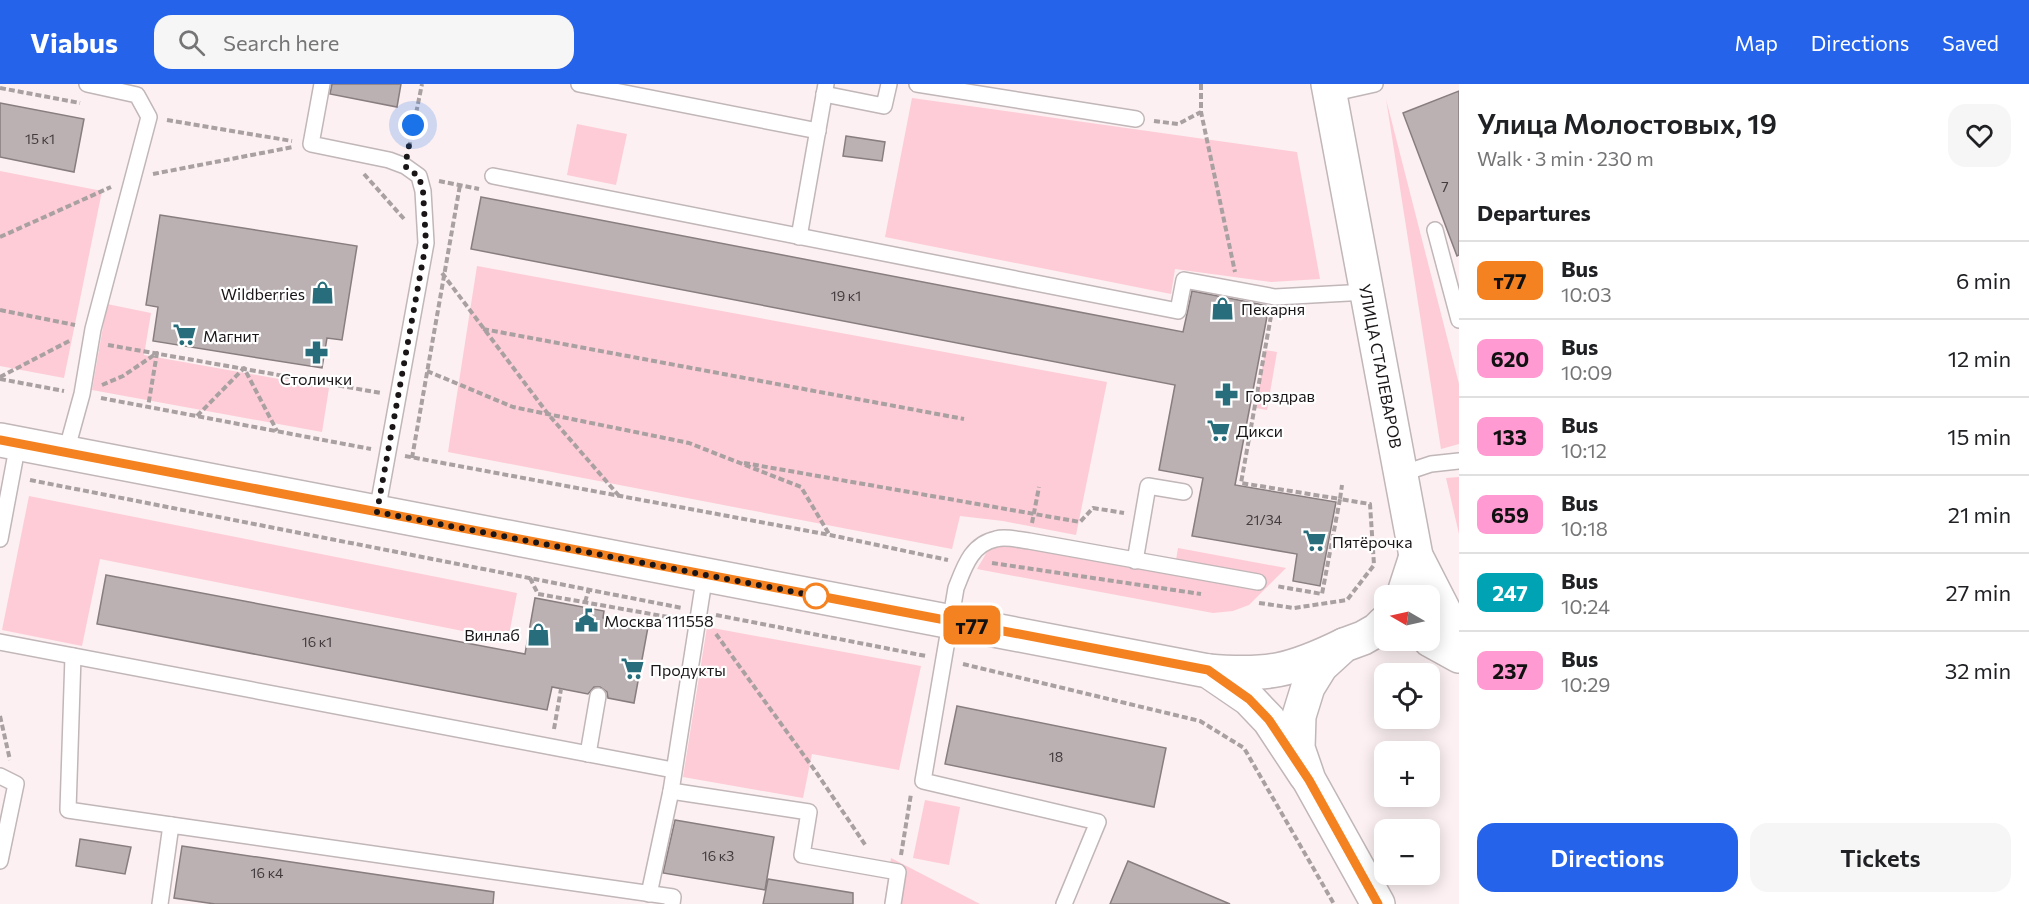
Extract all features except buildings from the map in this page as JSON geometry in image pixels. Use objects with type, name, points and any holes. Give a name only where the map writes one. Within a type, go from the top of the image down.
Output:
[{"type":"street","name":"УЛИЦА СТАЛЕВАРОВ","points":[[1329,89],[1416,556],[1459,640]]},
{"type":"street","points":[[9,442],[1208,670],[1261,673],[1286,669],[1314,660],[1369,635]]},
{"type":"street","points":[[1407,585],[1416,556]]},
{"type":"street","points":[[1294,750],[1299,716],[1308,687],[1322,666],[1369,635]]},
{"type":"street","points":[[1440,646],[1459,656]]},
{"type":"street","points":[[1208,670],[1249,699],[1294,750],[1378,904]]},
{"type":"lane","points":[[66,452],[82,394],[93,335],[131,178],[149,117],[135,89],[87,84]]},
{"type":"lane","points":[[322,84],[311,144],[389,160],[405,166],[419,177],[423,191],[426,243],[377,512]]},
{"type":"lane","points":[[579,84],[818,131]]},
{"type":"lane","points":[[799,237],[825,89],[884,106],[889,84]]},
{"type":"lane","points":[[917,84],[1136,119]]},
{"type":"lane","points":[[1329,89],[1375,84]]},
{"type":"lane","points":[[493,176],[1178,311],[1184,280],[1275,297],[1367,292]]},
{"type":"lane","points":[[1435,230],[1459,320]]},
{"type":"lane","points":[[0,539],[12,477],[9,442]]},
{"type":"lane","points":[[1401,474],[1431,464],[1459,462]]},
{"type":"lane","points":[[1135,561],[1148,486],[1184,492]]},
{"type":"lane","points":[[1064,904],[1098,822],[923,781],[941,677],[956,622],[956,588],[967,561],[979,545],[997,538],[1029,541],[1258,582]]},
{"type":"lane","points":[[649,894],[671,791],[705,574]]},
{"type":"lane","points":[[0,642],[673,770]]},
{"type":"lane","points":[[73,657],[68,810],[673,897],[672,904]]},
{"type":"lane","points":[[588,754],[598,696]]},
{"type":"lane","points":[[0,776],[16,784],[0,861]]},
{"type":"lane","points":[[671,791],[809,812],[802,855],[898,872],[893,904]]},
{"type":"lane","points":[[160,904],[171,825]]},
{"type":"path","points":[[405,166],[422,84]]},
{"type":"path","points":[[1201,84],[1201,112],[1239,290]]},
{"type":"path","points":[[0,88],[80,103]]},
{"type":"path","points":[[1136,119],[1178,124],[1201,112]]},
{"type":"path","points":[[149,117],[311,144]]},
{"type":"path","points":[[0,237],[131,178],[311,144]]},
{"type":"path","points":[[343,151],[426,243],[444,277],[483,329],[548,414],[620,497]]},
{"type":"path","points":[[412,458],[460,185]]},
{"type":"path","points":[[1251,602],[1294,608],[1347,600],[1374,565],[1370,504],[1241,483],[1275,297]]},
{"type":"path","points":[[0,310],[157,353],[397,396]]},
{"type":"path","points":[[483,329],[964,419]]},
{"type":"path","points":[[0,378],[93,335]]},
{"type":"path","points":[[82,394],[123,376],[157,353]]},
{"type":"path","points":[[148,407],[157,353]]},
{"type":"path","points":[[196,416],[244,368]]},
{"type":"path","points":[[244,368],[277,431]]},
{"type":"path","points":[[427,371],[513,407],[688,443],[801,488],[830,535]]},
{"type":"path","points":[[0,378],[412,458],[830,535],[941,559],[1211,596]]},
{"type":"path","points":[[735,462],[1080,522],[1093,508],[1143,516]]},
{"type":"path","points":[[12,477],[670,604],[946,660],[1200,721],[1244,747],[1334,904]]},
{"type":"path","points":[[1258,582],[1322,594],[1342,486]]},
{"type":"path","points":[[1029,541],[1039,487]]},
{"type":"path","points":[[529,578],[538,594],[668,617]]},
{"type":"path","points":[[585,602],[589,590]]},
{"type":"path","points":[[700,611],[816,772],[880,868]]},
{"type":"path","points":[[557,710],[561,689]]},
{"type":"path","points":[[0,716],[16,784]]},
{"type":"shaded area","points":[[912,98],[1297,152],[1320,279],[1271,282],[1175,269],[1171,294],[885,237]]},
{"type":"shaded area","points":[[1386,99],[1459,384],[1459,444],[1441,449]]},
{"type":"shaded area","points":[[577,124],[627,134],[616,185],[567,175]]},
{"type":"shaded area","points":[[0,171],[102,191],[64,378],[0,366]]},
{"type":"shaded area","points":[[477,266],[1107,382],[1076,535],[1003,521],[960,516],[952,549],[448,452]]},
{"type":"shaded area","points":[[107,304],[151,313],[144,355],[329,388],[322,432],[92,390]]},
{"type":"shaded area","points":[[1265,350],[1277,352],[1267,410],[1256,408]]},
{"type":"shaded area","points":[[1459,477],[1459,534],[1446,478]]},
{"type":"shaded area","points":[[29,496],[517,593],[508,640],[100,559],[82,646],[2,630]]},
{"type":"shaded area","points":[[991,545],[1027,545],[1174,572],[1178,548],[1286,568],[1249,605],[1233,611],[1213,613],[977,569]]},
{"type":"shaded area","points":[[707,627],[921,666],[899,770],[812,754],[803,798],[683,777]]},
{"type":"shaded area","points":[[925,800],[960,807],[949,865],[913,858]]},
{"type":"shaded area","points":[[891,858],[980,904],[884,904]]},
{"type":"bus line","name":"т77","points":[[0,440],[1208,670],[1249,699],[1269,720],[1309,780],[1378,904]]},
{"type":"place","name":"Wildberries","points":[[323,293]]},
{"type":"place","name":"Пекарня","points":[[1223,308]]},
{"type":"place","name":"Магнит","points":[[185,335]]},
{"type":"place","name":"Столички","points":[[316,353]]},
{"type":"place","name":"Горздрав","points":[[1227,395]]},
{"type":"place","name":"Дикси","points":[[1218,430]]},
{"type":"place","name":"Пятёрочка","points":[[1314,541]]},
{"type":"place","name":"Москва 111558","points":[[586,620]]},
{"type":"place","name":"Винлаб","points":[[538,634]]},
{"type":"place","name":"Продукты","points":[[632,669]]},
{"type":"route","points":[[413,125],[405,166],[419,176],[423,191],[426,243],[377,512],[816,596]]}]
